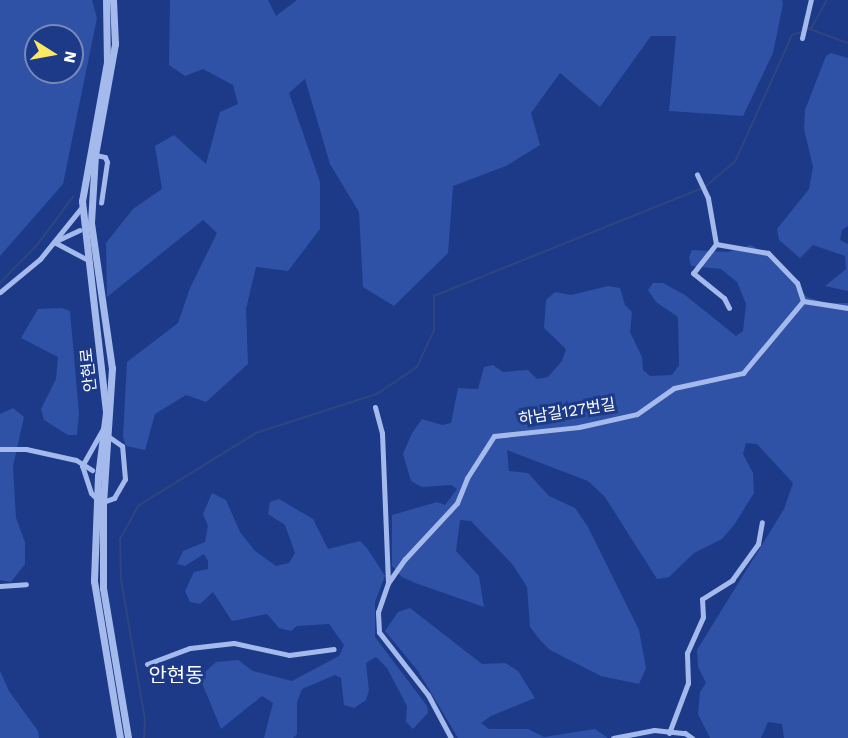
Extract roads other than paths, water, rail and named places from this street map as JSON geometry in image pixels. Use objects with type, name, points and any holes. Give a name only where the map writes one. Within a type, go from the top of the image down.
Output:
[{"type":"street","name":"안현로","points":[[106,0],[107,62],[87,159],[82,207],[86,259],[104,368],[105,426],[94,581],[120,738]]},
{"type":"street","name":"안현로","points":[[113,0],[116,44],[94,155],[91,223],[112,368],[109,436],[100,500],[103,588],[128,738]]},
{"type":"street","points":[[802,38],[811,0]]},
{"type":"street","points":[[94,155],[105,157],[107,162],[101,203]]},
{"type":"street","points":[[697,174],[708,198],[716,243],[693,273],[724,297],[729,308]]},
{"type":"street","points":[[0,292],[54,242],[82,207]]},
{"type":"street","points":[[54,242],[80,230]]},
{"type":"street","points":[[54,242],[86,259]]},
{"type":"street","points":[[716,243],[768,254],[797,283],[803,301],[848,308]]},
{"type":"street","name":"하남길127번길","points":[[451,738],[428,694],[379,632],[378,612],[388,583],[405,559],[457,503],[467,478],[494,436],[579,427],[637,414],[674,388],[743,373],[803,301]]},
{"type":"street","points":[[375,407],[382,433],[388,583]]},
{"type":"street","points":[[105,426],[82,466],[91,494],[100,500],[114,498],[125,479],[122,446],[109,436]]},
{"type":"street","points":[[0,449],[36,451],[76,460],[82,466],[93,470]]},
{"type":"street","points":[[669,733],[688,683],[687,653],[703,617],[702,599],[732,580],[758,544],[762,522]]},
{"type":"street","points":[[0,586],[26,584]]},
{"type":"street","points":[[147,664],[190,648],[234,643],[289,655],[334,649]]},
{"type":"street","points":[[613,738],[654,730],[692,738]]},
{"type":"waterway","points":[[806,30],[812,27],[827,0]]},
{"type":"waterway","points":[[810,29],[848,43]]},
{"type":"waterway","points":[[706,186],[735,162],[792,35],[801,32]]},
{"type":"waterway","points":[[144,738],[145,720],[121,579],[120,539],[138,506],[256,433],[377,394],[417,367],[434,331],[434,296],[702,188]]},
{"type":"waterway","points":[[0,283],[38,244],[73,197]]},
{"type":"district","name":"안현동","points":[[176,675]]}]
